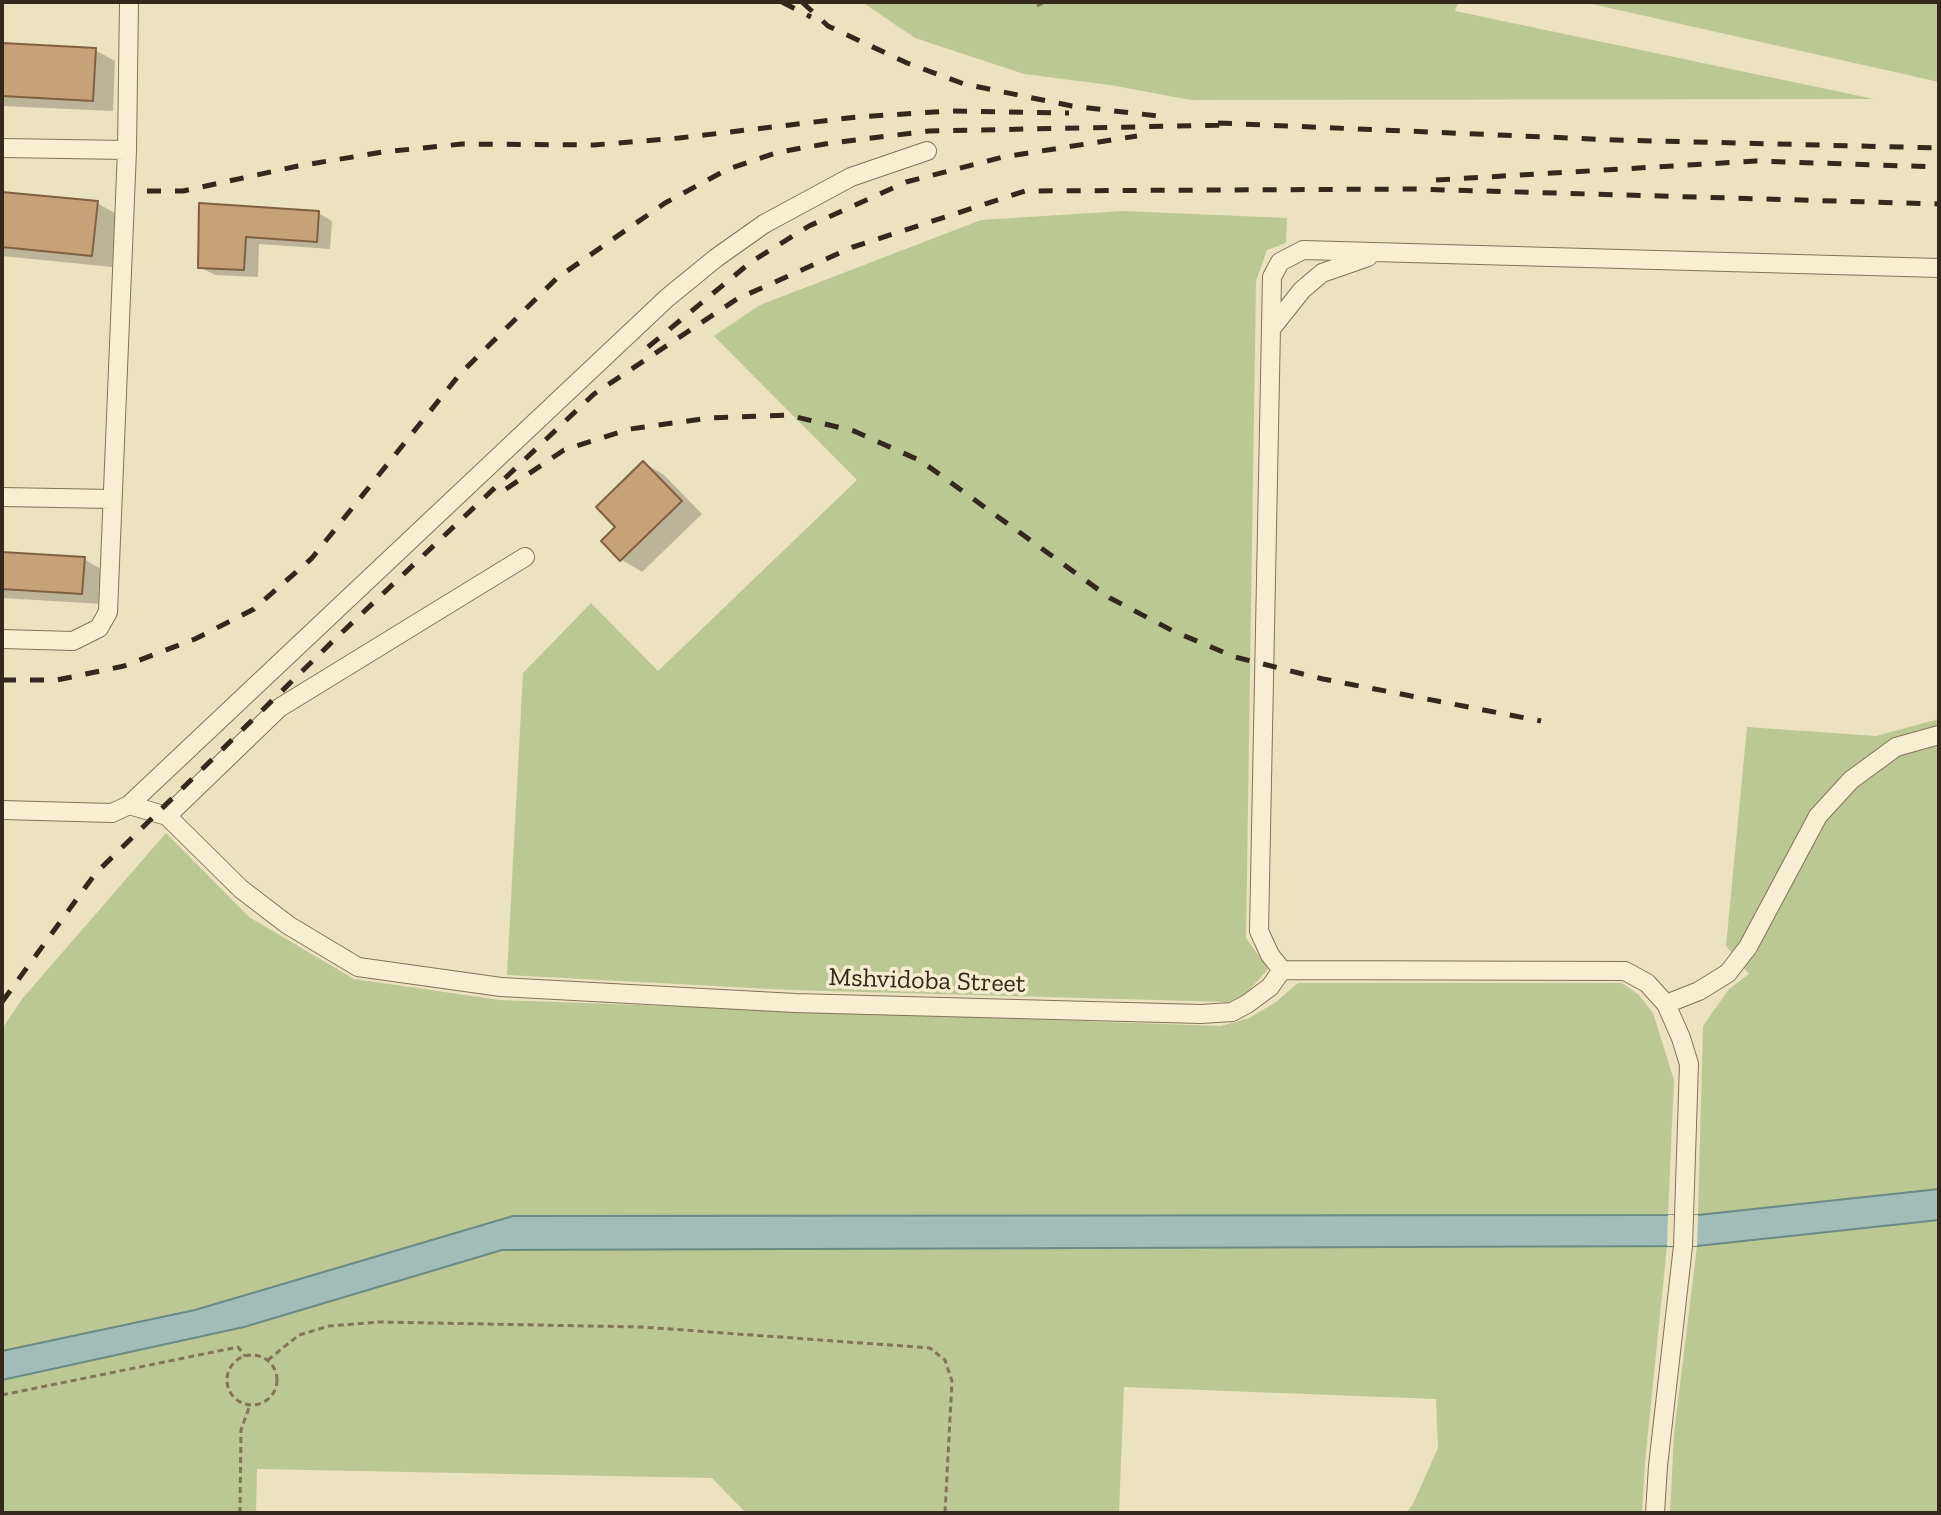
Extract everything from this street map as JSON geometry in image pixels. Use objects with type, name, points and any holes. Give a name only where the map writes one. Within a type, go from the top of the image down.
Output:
[{"type":"street","points":[[2,639],[73,641],[99,628],[108,612],[127,150],[129,2]]},
{"type":"street","points":[[2,148],[127,150]]},
{"type":"street","points":[[129,805],[656,309],[716,258],[764,224],[851,177],[927,151]]},
{"type":"street","points":[[1655,1513],[1683,1246],[1689,1064],[1666,1004],[1647,983],[1625,971],[1282,970],[1270,955],[1259,931],[1272,277],[1280,262],[1303,250],[1939,268]]},
{"type":"street","points":[[1271,329],[1302,290],[1322,273],[1358,259],[1386,253]]},
{"type":"street","points":[[2,497],[112,499]]},
{"type":"street","points":[[167,816],[279,708],[525,557]]},
{"type":"street","points":[[1666,1004],[1699,991],[1728,973],[1748,947],[1818,816],[1851,780],[1896,747],[1939,735]]},
{"type":"street","name":"Mshvidoba Street","points":[[2,810],[112,813],[129,805],[167,816],[241,889],[288,925],[358,967],[501,987],[795,1003],[1201,1014],[1232,1012],[1247,1004],[1270,987],[1282,970]]},
{"type":"path","points":[[1037,6],[1045,2]]},
{"type":"path","points":[[268,1360],[299,1335],[329,1326],[380,1322],[642,1327],[930,1348],[945,1360],[952,1381],[945,1513]]},
{"type":"path","points":[[2,1395],[238,1347],[245,1356]]},
{"type":"path","points":[[245,1356],[268,1360],[277,1373],[275,1389],[265,1402],[250,1405],[234,1398],[227,1383],[231,1366],[245,1356]]},
{"type":"path","points":[[240,1513],[241,1430],[250,1405]]},
{"type":"green space","points":[[862,2],[1458,2],[1455,11],[1874,99],[1191,100],[1024,74],[915,38]]},
{"type":"green space","points":[[1583,2],[1939,2],[1939,82]]},
{"type":"green space","points":[[1123,211],[1287,218],[1286,243],[1267,250],[1256,281],[1246,938],[1268,969],[1245,995],[1228,1002],[791,990],[507,975],[523,673],[591,603],[658,671],[857,480],[714,336],[760,305],[981,220]]},
{"type":"green space","points":[[1939,719],[1939,1189],[1698,1215],[1703,1026],[1729,989],[1749,974],[1726,946],[1747,727],[1876,736]]},
{"type":"green space","points":[[166,833],[249,917],[354,979],[500,1000],[1221,1026],[1249,1018],[1276,1002],[1298,983],[1622,983],[1639,995],[1653,1013],[1674,1080],[1668,1215],[513,1216],[195,1310],[2,1351],[2,1029],[22,999]]},
{"type":"green space","points":[[1939,1220],[1939,1513],[1670,1513],[1674,1434],[1697,1246]]},
{"type":"green space","points":[[1667,1246],[1642,1513],[1406,1513],[1438,1448],[1436,1399],[1124,1387],[1119,1513],[746,1513],[712,1478],[257,1469],[256,1513],[2,1513],[2,1380],[244,1327],[502,1250]]},
{"type":"water","points":[[1939,1189],[1939,1220],[1697,1246],[502,1250],[244,1327],[2,1380],[2,1351],[195,1310],[513,1216],[1698,1215]]},
{"type":"pier","points":[[1668,1215],[1698,1215],[1697,1246],[1667,1246]]},
{"type":"building","points":[[2,43],[96,48],[93,101],[2,96]]},
{"type":"building","points":[[2,192],[98,201],[92,256],[2,247]]},
{"type":"building","points":[[199,203],[319,211],[317,242],[246,237],[244,270],[198,268]]},
{"type":"building","points":[[643,461],[682,501],[620,561],[601,541],[615,527],[596,507]]},
{"type":"building","points":[[2,552],[85,557],[82,594],[2,589]]},
{"type":"railway","points":[[782,2],[811,17]]},
{"type":"railway","points":[[802,2],[828,26],[907,63],[964,84],[1072,106],[1158,116]]},
{"type":"railway","points":[[147,191],[183,191],[298,166],[383,152],[462,144],[594,145],[857,117],[950,111],[1069,113]]},
{"type":"railway","points":[[1218,123],[1616,140],[1939,148]]},
{"type":"railway","points":[[2,680],[57,680],[124,666],[195,639],[254,609],[312,558],[460,374],[557,278],[665,203],[728,169],[779,152],[929,131],[1229,125]]},
{"type":"railway","points":[[648,347],[751,262],[809,226],[906,182],[1003,157],[1137,136]]},
{"type":"railway","points":[[1436,180],[1756,161],[1939,167]]},
{"type":"railway","points":[[2,1002],[95,874],[335,639],[594,394],[737,299],[853,247],[1025,191],[1414,189],[1939,204]]},
{"type":"railway","points":[[506,489],[564,450],[630,429],[709,418],[788,415],[854,431],[921,461],[1110,598],[1173,631],[1235,657],[1323,679],[1541,721]]}]
